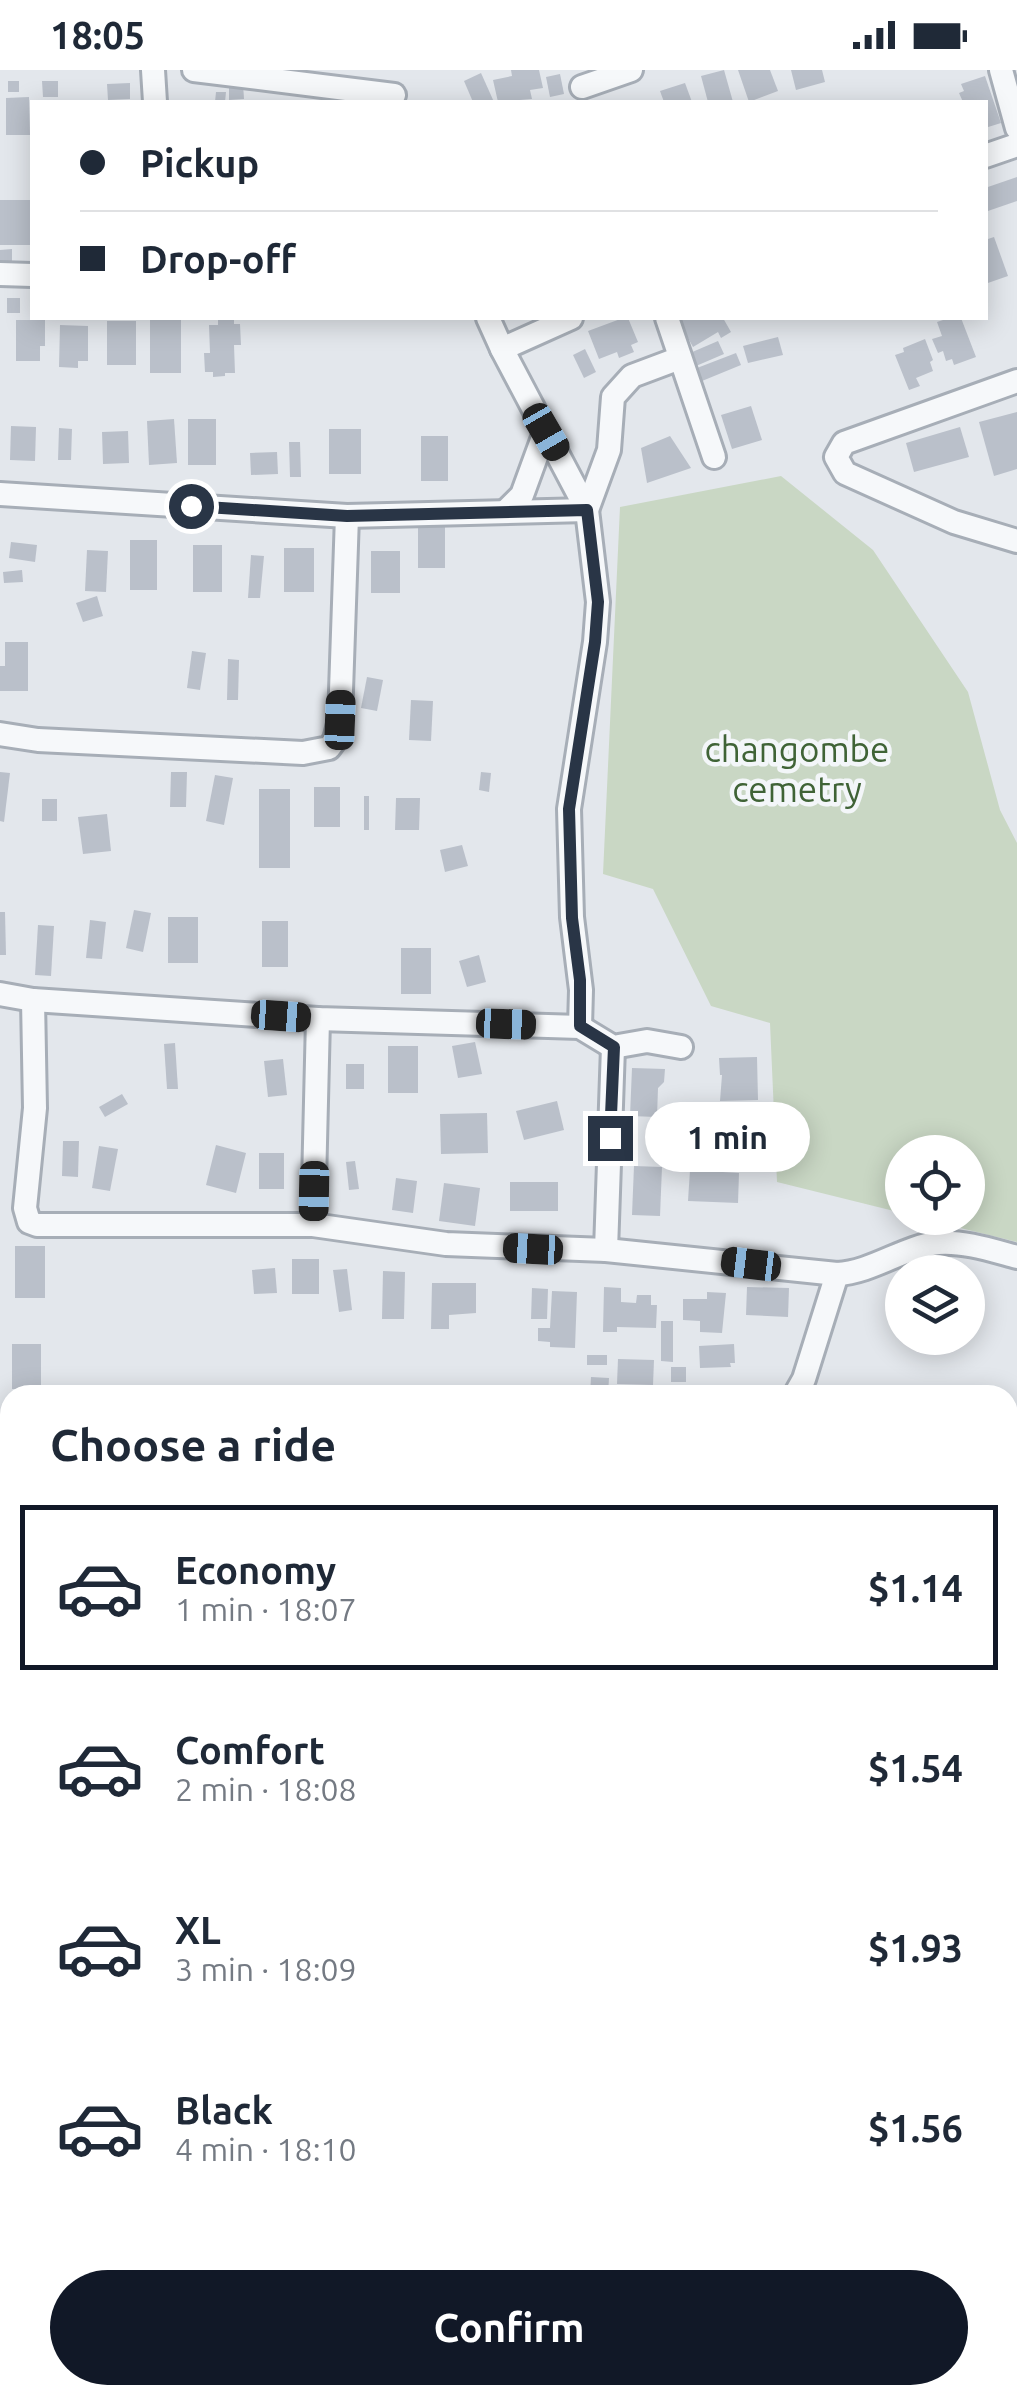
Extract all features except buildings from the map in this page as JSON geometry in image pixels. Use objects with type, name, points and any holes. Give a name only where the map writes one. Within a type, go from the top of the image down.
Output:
[{"type":"street","points":[[153,70],[155,100]]},
{"type":"street","points":[[194,70],[396,98],[385,70]]},
{"type":"street","points":[[582,87],[632,70]]},
{"type":"street","points":[[1001,70],[1017,128]]},
{"type":"street","points":[[988,155],[1017,146]]},
{"type":"street","points":[[0,274],[30,275]]},
{"type":"street","points":[[489,320],[587,510],[597,616],[569,809],[580,1026]]},
{"type":"street","points":[[502,349],[567,320]]},
{"type":"street","points":[[668,320],[714,457]]},
{"type":"street","points":[[587,510],[609,450],[613,397],[632,376],[680,358]]},
{"type":"street","points":[[1017,380],[844,443],[836,457],[844,473],[954,522],[1017,541]]},
{"type":"street","points":[[505,512],[522,495],[546,432]]},
{"type":"street","points":[[0,494],[347,516],[587,510]]},
{"type":"street","points":[[0,734],[38,740],[284,752],[318,752],[329,748],[340,720],[347,516]]},
{"type":"street","points":[[0,994],[33,1000],[318,1019],[580,1026],[614,1047],[647,1041],[681,1047]]},
{"type":"street","points":[[33,1000],[36,1090],[24,1208],[29,1222],[48,1226],[313,1225],[446,1244],[606,1250],[837,1274],[853,1273],[934,1243],[962,1243],[1017,1258]]},
{"type":"street","points":[[313,1225],[318,1019]]},
{"type":"street","points":[[606,1250],[614,1047]]},
{"type":"street","points":[[800,1385],[837,1274]]},
{"type":"green space","name":"changombe cemetry","points":[[781,476],[873,550],[968,692],[1000,810],[1017,843],[1017,1242],[985,1234],[985,1135],[885,1135],[885,1209],[777,1182],[770,1023],[711,1006],[653,889],[603,874],[620,507]]},
{"type":"route","points":[[191,506],[347,516],[587,510],[598,602],[569,809],[572,918],[580,980],[580,1026],[614,1047],[610,1138]]}]
